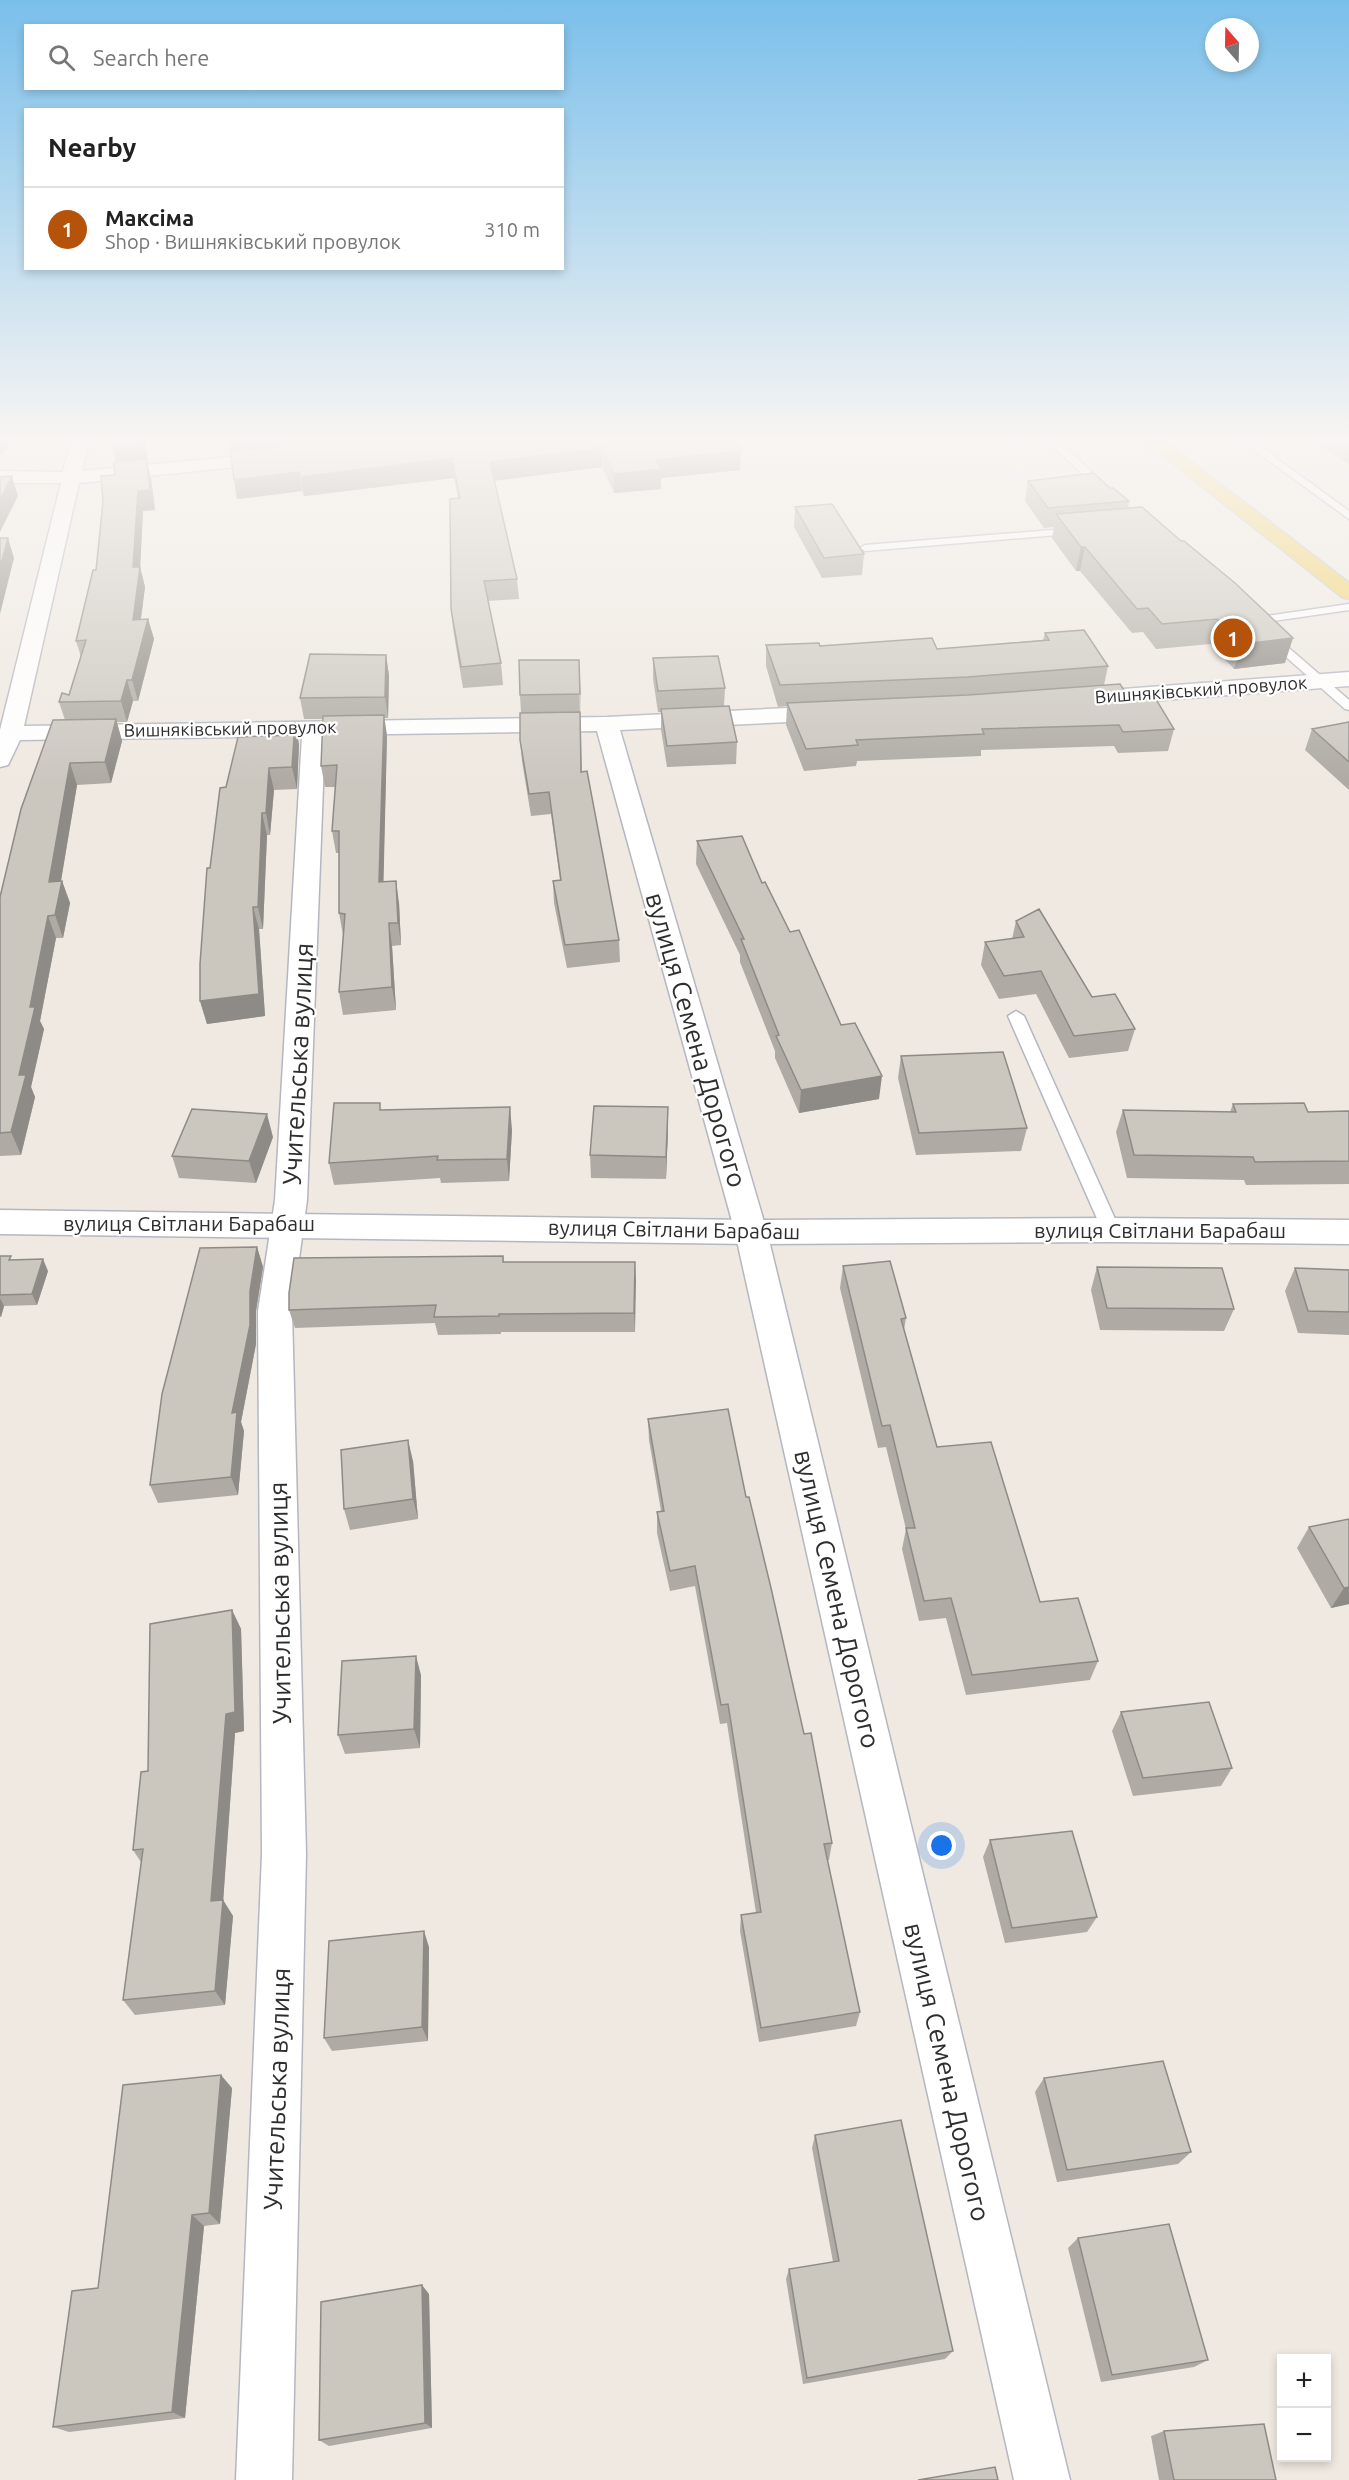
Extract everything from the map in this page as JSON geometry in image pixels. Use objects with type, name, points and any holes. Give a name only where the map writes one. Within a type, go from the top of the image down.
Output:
[{"type":"main road","points":[[1296,552],[1349,593]]},
{"type":"street","points":[[0,760],[10,733],[53,552]]},
{"type":"street","name":"Вишняківський провулок","points":[[1060,700],[1349,679]]},
{"type":"street","name":"Вишняківський провулок","points":[[10,733],[607,724],[846,713]]},
{"type":"street","name":"вулиця Семена Дорогого","points":[[607,724],[751,1232],[1042,2480]]},
{"type":"street","name":"Учительська вулиця","points":[[264,2480],[284,1854],[275,1311],[288,1224],[314,727]]},
{"type":"street","name":"вулиця Світлани Барабаш","points":[[0,1222],[288,1224],[751,1232],[1111,1230],[1349,1232]]},
{"type":"lane","points":[[1349,607],[1248,618],[1349,706]]},
{"type":"lane","points":[[1016,1016],[1111,1230]]},
{"type":"building","points":[[0,552],[4,552],[0,568]]},
{"type":"building","points":[[98,552],[134,552],[133,567],[140,567],[133,620],[148,619],[132,680],[127,680],[121,701],[59,702],[62,693],[69,695],[86,640],[76,641],[93,570],[96,570]]},
{"type":"building","points":[[450,552],[511,552],[517,579],[484,581],[501,663],[461,667],[451,609]]},
{"type":"building","points":[[820,552],[863,552],[864,554],[824,558]]},
{"type":"building","points":[[1089,552],[1197,552],[1235,583],[1293,638],[1242,644],[1217,619],[1162,624],[1148,608],[1137,609]]},
{"type":"building","points":[[1084,630],[1108,666],[968,677],[780,685],[766,645],[819,643],[820,646],[932,638],[937,649],[1049,640],[1045,633]]},
{"type":"building","points":[[310,654],[386,655],[385,697],[300,698]]},
{"type":"building","points":[[718,656],[725,688],[658,691],[653,658]]},
{"type":"building","points":[[519,660],[579,660],[580,694],[520,695]]},
{"type":"building","points":[[1120,684],[1129,698],[1154,696],[1174,729],[1123,732],[1119,725],[982,729],[984,734],[856,740],[858,745],[806,749],[787,703],[968,695]]},
{"type":"building","points":[[729,706],[737,742],[667,746],[661,709]]},
{"type":"building","points":[[580,712],[581,772],[587,771],[619,940],[565,945],[553,881],[561,880],[549,792],[529,794],[520,740],[520,713]]},
{"type":"building","points":[[384,715],[379,882],[396,881],[398,923],[389,923],[392,987],[339,992],[345,914],[339,913],[339,831],[332,831],[337,765],[321,766],[323,716]]},
{"type":"building","points":[[116,719],[105,762],[70,763],[49,882],[62,881],[55,915],[48,916],[30,1007],[35,1007],[19,1075],[26,1075],[11,1132],[0,1133],[0,897],[21,809],[53,720]]},
{"type":"building","points":[[295,722],[292,767],[269,768],[266,813],[262,813],[258,907],[253,907],[259,994],[200,1001],[200,964],[207,868],[210,868],[220,788],[226,787],[238,737],[292,735]]},
{"type":"building","points":[[1349,722],[1349,762],[1312,729]]},
{"type":"building","points":[[742,836],[762,883],[765,882],[790,932],[799,930],[841,1025],[855,1023],[882,1076],[801,1090],[776,1036],[779,1035],[741,939],[744,939],[697,841]]},
{"type":"building","points":[[1039,909],[1092,997],[1115,994],[1135,1029],[1074,1036],[1041,971],[1004,976],[985,942],[1024,937],[1016,921]]},
{"type":"building","points":[[1003,1052],[1027,1128],[919,1133],[901,1056]]},
{"type":"building","points":[[334,1103],[380,1103],[380,1110],[510,1107],[507,1159],[437,1160],[438,1156],[329,1163]]},
{"type":"building","points":[[1304,1103],[1308,1112],[1349,1111],[1349,1161],[1255,1162],[1253,1157],[1134,1155],[1123,1110],[1236,1112],[1233,1104]]},
{"type":"building","points":[[594,1106],[668,1107],[666,1157],[590,1155]]},
{"type":"building","points":[[192,1109],[267,1114],[249,1161],[172,1156]]},
{"type":"building","points":[[257,1247],[250,1291],[250,1325],[232,1413],[237,1412],[231,1477],[150,1485],[162,1394],[200,1248]]},
{"type":"building","points":[[0,1256],[11,1256],[9,1260],[43,1259],[32,1294],[0,1295]]},
{"type":"building","points":[[503,1256],[503,1262],[635,1262],[634,1313],[434,1317],[436,1305],[289,1310],[294,1258]]},
{"type":"building","points":[[890,1261],[906,1318],[901,1319],[937,1447],[991,1442],[1040,1602],[1078,1598],[1098,1661],[972,1675],[951,1598],[924,1601],[906,1528],[915,1528],[890,1425],[882,1426],[843,1266]]},
{"type":"building","points":[[1097,1267],[1222,1268],[1234,1309],[1107,1308]]},
{"type":"building","points":[[1295,1268],[1349,1270],[1349,1312],[1308,1311]]},
{"type":"building","points":[[728,1409],[746,1497],[749,1497],[804,1734],[811,1733],[832,1843],[824,1844],[860,2012],[761,2028],[741,1915],[761,1912],[728,1704],[721,1705],[695,1566],[670,1571],[657,1512],[664,1511],[648,1419]]},
{"type":"building","points":[[408,1440],[413,1499],[344,1509],[341,1450]]},
{"type":"building","points":[[1349,1519],[1349,1587],[1344,1588],[1309,1527]]},
{"type":"building","points":[[232,1610],[235,1712],[226,1714],[211,1901],[223,1900],[215,1991],[123,2000],[143,1849],[133,1850],[141,1772],[148,1771],[150,1624]]},
{"type":"building","points":[[416,1656],[414,1729],[338,1735],[342,1661]]},
{"type":"building","points":[[1209,1702],[1232,1768],[1143,1778],[1121,1712]]},
{"type":"building","points":[[1072,1831],[1097,1917],[1012,1928],[990,1840]]},
{"type":"building","points":[[424,1931],[422,2027],[324,2038],[329,1941]]},
{"type":"building","points":[[1163,2061],[1191,2152],[1067,2170],[1044,2078]]},
{"type":"building","points":[[221,2075],[209,2213],[192,2215],[172,2412],[53,2427],[72,2291],[98,2288],[123,2085]]},
{"type":"building","points":[[901,2120],[953,2351],[807,2378],[789,2269],[839,2261],[815,2135]]},
{"type":"building","points":[[1169,2224],[1208,2360],[1112,2375],[1078,2238]]},
{"type":"building","points":[[422,2285],[425,2423],[319,2440],[321,2302]]},
{"type":"building","points":[[1264,2424],[1276,2480],[1174,2480],[1164,2431]]},
{"type":"building","points":[[995,2467],[998,2480],[918,2480]]},
{"type":"place","name":"Максіма","points":[[1233,638]]}]
